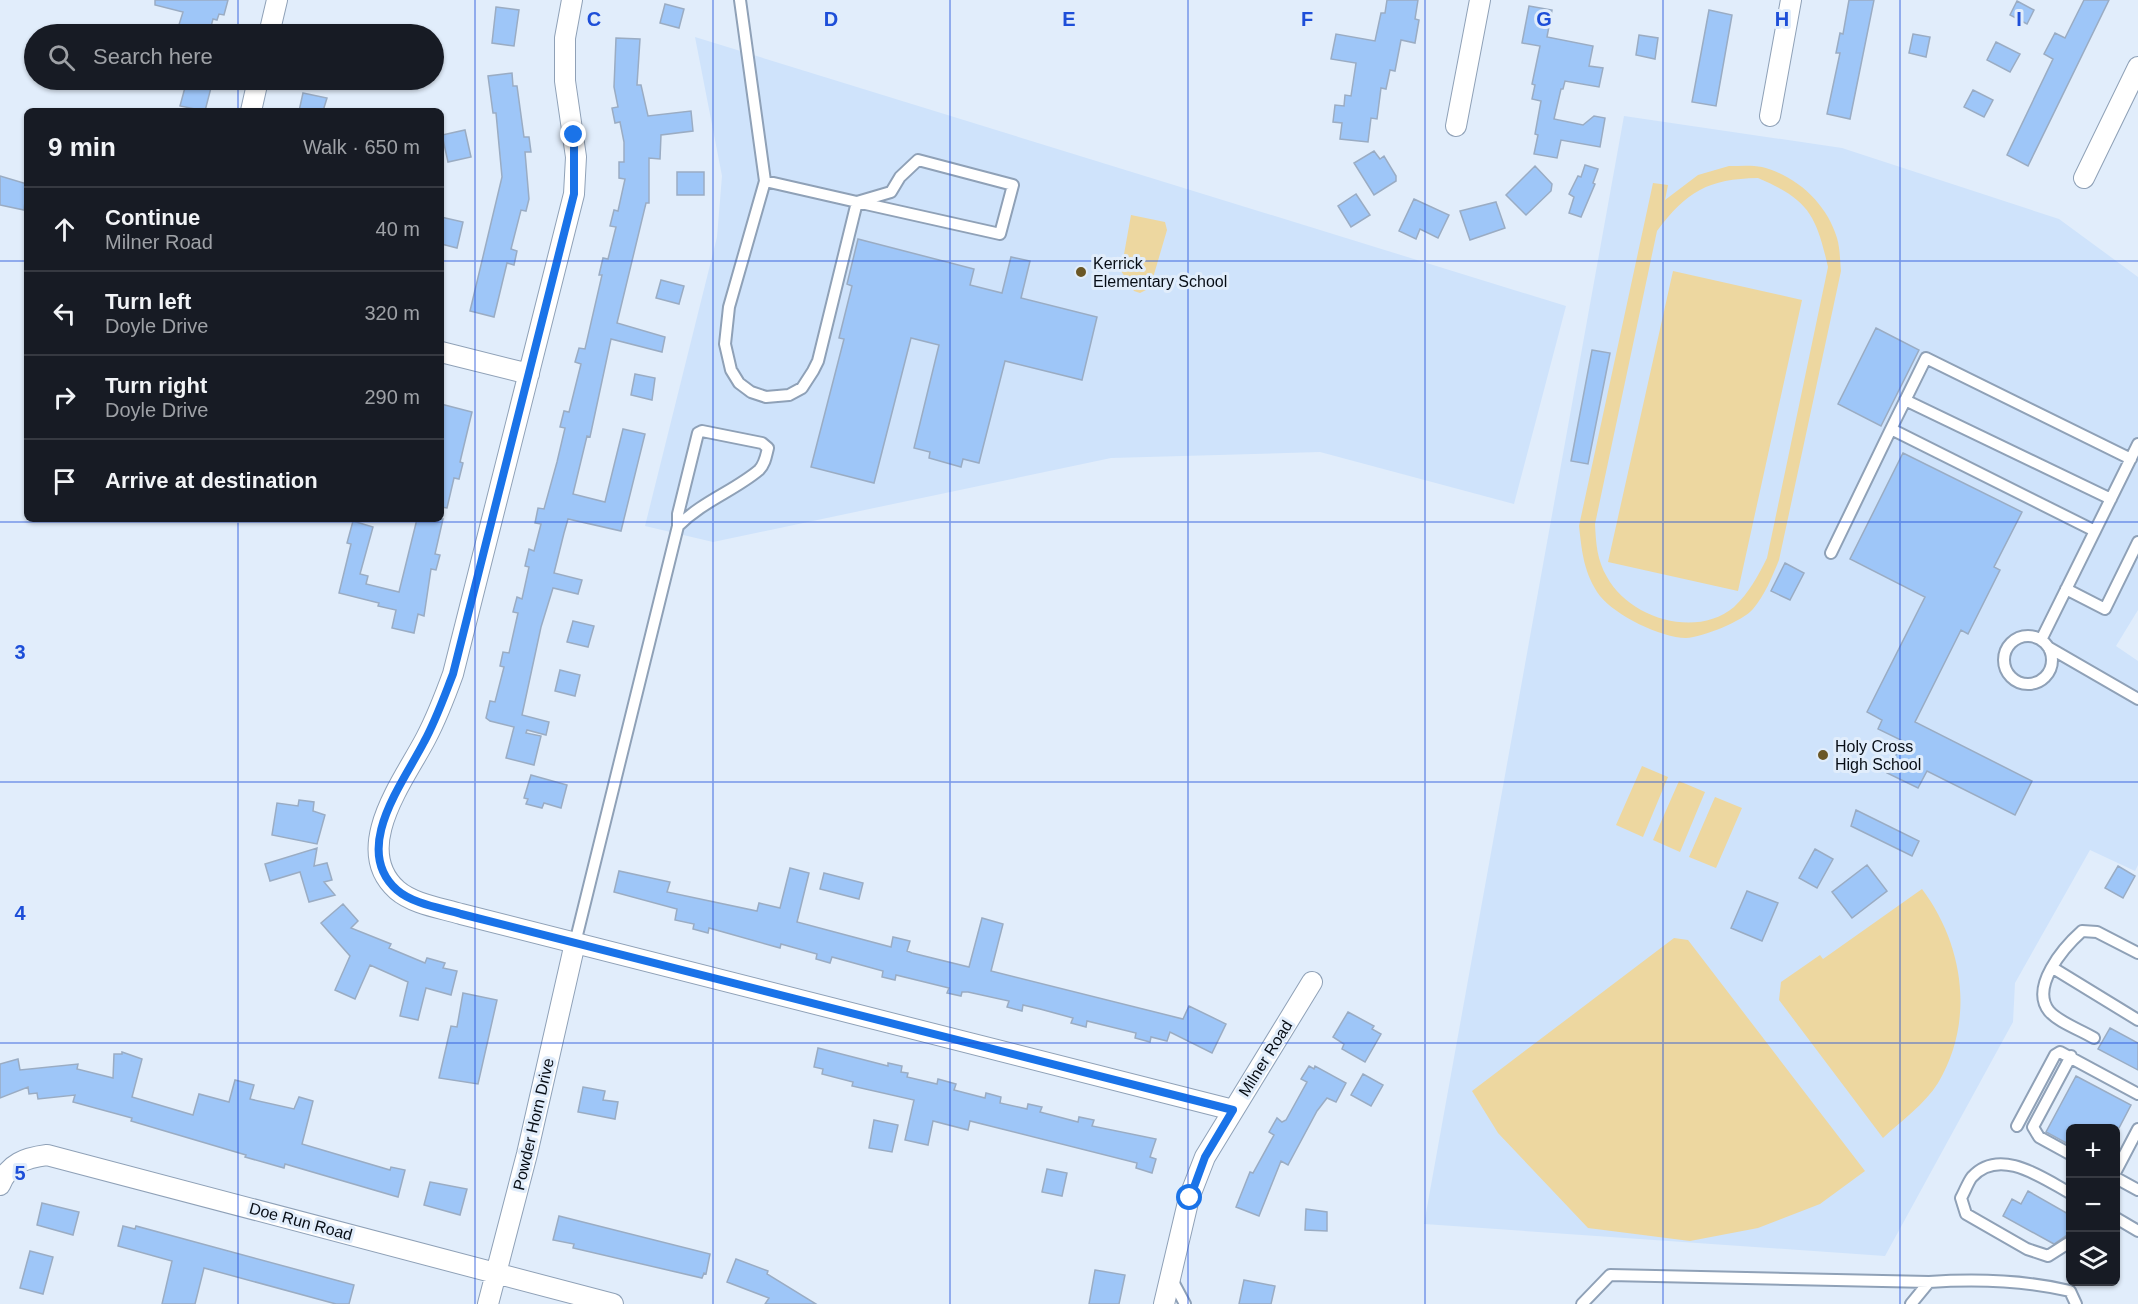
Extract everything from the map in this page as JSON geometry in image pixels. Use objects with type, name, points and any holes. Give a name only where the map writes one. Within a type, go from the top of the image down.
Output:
[{"type":"street","points":[[272,24],[278,0]]},
{"type":"street","points":[[572,0],[565,38],[565,81],[576,157],[574,194],[453,674],[436,719],[384,817],[378,851],[381,868],[388,880],[404,895],[461,914],[1233,1110]]},
{"type":"street","points":[[1456,126],[1480,0]]},
{"type":"street","points":[[1770,116],[1791,0]]},
{"type":"street","points":[[2084,178],[2138,67]]},
{"type":"street","points":[[252,108],[256,90]]},
{"type":"street","points":[[444,353],[529,374]]},
{"type":"street","name":"Powder Horn Drive","points":[[488,1304],[527,1154],[575,943]]},
{"type":"street","name":"Milner Road","points":[[1164,1304],[1169,1275],[1190,1198],[1205,1157],[1312,982]]},
{"type":"street","name":"Doe Run Road","points":[[0,1185],[11,1167],[19,1161],[47,1155],[83,1162],[613,1304]]},
{"type":"lane","points":[[740,0],[765,181],[729,307],[725,344],[731,370],[738,383],[751,392],[766,397],[789,395],[802,388],[818,361],[857,202]]},
{"type":"lane","points":[[765,181],[857,202],[1000,234],[1013,185],[918,160],[900,177],[891,192],[857,202]]},
{"type":"lane","points":[[1831,553],[1926,358],[2131,459]]},
{"type":"lane","points":[[1905,400],[2111,499]]},
{"type":"lane","points":[[1891,429],[2095,531]]},
{"type":"lane","points":[[575,943],[678,526],[678,514],[698,433],[702,431],[766,445],[766,457],[759,470],[692,513],[678,526]]},
{"type":"lane","points":[[2138,444],[2066,590],[2044,643],[2052,664],[2043,680],[2025,684],[2009,675],[2005,666],[2008,648],[2023,637],[2044,643],[2138,699]]},
{"type":"lane","points":[[2066,590],[2105,609],[2138,542]]},
{"type":"lane","points":[[2094,1038],[2050,1013],[2042,999],[2043,986],[2072,940],[2082,931],[2097,932],[2138,953]]},
{"type":"lane","points":[[2053,968],[2138,1020]]},
{"type":"lane","points":[[2017,1126],[2055,1055],[2060,1052],[2138,1094]]},
{"type":"lane","points":[[2066,1152],[2039,1137],[2033,1127],[2071,1056]]},
{"type":"lane","points":[[2120,1162],[2138,1129]]},
{"type":"lane","points":[[2066,1191],[2019,1165],[1994,1165],[1973,1176],[1961,1198],[1966,1214],[2027,1249],[2048,1256],[2066,1245]]},
{"type":"lane","points":[[2120,1181],[2138,1190]]},
{"type":"lane","points":[[2120,1221],[2138,1231]]},
{"type":"lane","points":[[1169,1275],[1185,1304]]},
{"type":"lane","points":[[1582,1304],[1610,1275],[2039,1283],[2070,1291],[2076,1304]]},
{"type":"lane","points":[[1911,1304],[1929,1282]]},
{"type":"shaded area","name":"Kerrick Elementary School","points":[[695,37],[1566,306],[1514,504],[1320,452],[1111,458],[713,542],[645,526],[717,237],[722,176]]},
{"type":"shaded area","name":"Holy Cross High School","points":[[1624,116],[1842,148],[2059,219],[2138,277],[2138,610],[2116,646],[2138,661],[2138,865],[2135,871],[2090,850],[2015,983],[2013,1022],[1885,1256],[1424,1224]]},
{"type":"shaded area","points":[[1729,166],[1754,166],[1775,171],[1798,184],[1818,203],[1832,226],[1838,242],[1841,271],[1779,560],[1774,573],[1761,598],[1748,614],[1722,628],[1686,638],[1664,634],[1639,624],[1616,611],[1600,596],[1587,571],[1579,526],[1653,183],[1668,185],[1665,200],[1698,175]],"holes":[[[1758,178],[1789,194],[1808,211],[1819,234],[1828,267],[1767,558],[1757,578],[1744,596],[1734,607],[1719,617],[1701,622],[1664,619],[1647,613],[1617,591],[1607,577],[1599,558],[1595,524],[1657,231],[1678,206],[1700,190],[1712,185],[1725,181]]]},
{"type":"shaded area","points":[[1131,215],[1165,222],[1167,230],[1150,288],[1140,293],[1134,291],[1121,271]]},
{"type":"shaded area","points":[[1673,271],[1802,300],[1738,591],[1608,562]]},
{"type":"shaded area","points":[[1642,766],[1668,777],[1643,837],[1616,825]]},
{"type":"shaded area","points":[[1679,781],[1705,792],[1680,852],[1653,840]]},
{"type":"shaded area","points":[[1715,797],[1742,808],[1716,868],[1689,857]]},
{"type":"shaded area","points":[[1922,889],[1947,934],[1955,959],[1960,984],[1957,1034],[1950,1059],[1933,1091],[1883,1138],[1779,1000],[1781,982],[1820,955],[1823,959]]},
{"type":"shaded area","points":[[1674,938],[1688,940],[1865,1171],[1820,1204],[1758,1228],[1690,1241],[1588,1228],[1498,1133],[1472,1091]]},
{"type":"building","points":[[155,0],[228,0],[224,15],[219,14],[217,20],[213,19],[212,24],[179,24],[183,12],[155,5]]},
{"type":"building","points":[[1387,0],[1418,0],[1415,19],[1419,20],[1415,43],[1401,40],[1395,71],[1390,70],[1386,89],[1381,88],[1377,119],[1371,118],[1368,142],[1340,139],[1342,123],[1333,122],[1335,105],[1344,106],[1345,95],[1351,96],[1356,63],[1331,59],[1336,34],[1375,41],[1381,13],[1385,13]]},
{"type":"building","points":[[1849,0],[1874,0],[1850,119],[1827,114],[1840,53],[1836,53],[1840,33],[1843,34]]},
{"type":"building","points":[[2084,0],[2109,0],[2028,166],[2007,155],[2053,59],[2044,54],[2055,33],[2065,38]]},
{"type":"building","points":[[2017,1],[2034,10],[2027,24],[2010,15]]},
{"type":"building","points":[[665,4],[684,9],[679,28],[660,23]]},
{"type":"building","points":[[1529,6],[1552,10],[1547,37],[1593,46],[1589,66],[1603,68],[1599,87],[1565,81],[1554,119],[1583,125],[1594,116],[1605,118],[1600,147],[1561,140],[1557,158],[1534,154],[1541,101],[1532,99],[1535,85],[1532,84],[1540,46],[1522,43]]},
{"type":"building","points":[[496,7],[519,10],[514,46],[492,43]]},
{"type":"building","points":[[1709,10],[1732,15],[1716,106],[1692,102]]},
{"type":"building","points":[[1913,34],[1930,37],[1926,57],[1909,53]]},
{"type":"building","points":[[1639,35],[1658,38],[1655,59],[1636,55]]},
{"type":"building","points":[[616,38],[640,39],[637,85],[641,85],[648,116],[691,111],[693,131],[661,135],[660,159],[649,158],[649,203],[646,203],[617,323],[665,337],[662,352],[611,339],[590,437],[587,436],[573,494],[605,502],[623,429],[645,434],[621,531],[568,519],[554,573],[582,580],[578,594],[553,588],[541,627],[522,715],[549,722],[546,735],[527,730],[526,733],[541,736],[534,765],[506,758],[514,727],[486,718],[490,701],[495,702],[504,667],[500,666],[503,652],[509,653],[518,613],[513,612],[517,597],[522,599],[529,567],[525,566],[529,549],[534,551],[541,524],[535,523],[538,508],[544,509],[565,428],[560,427],[564,411],[569,412],[581,364],[575,362],[579,348],[585,349],[602,275],[599,275],[603,258],[608,259],[616,227],[610,226],[614,210],[618,211],[625,179],[619,178],[619,162],[624,162],[624,142],[620,122],[615,123],[612,108],[618,107],[614,87]]},
{"type":"building","points":[[1996,42],[2020,54],[2010,72],[1987,60]]},
{"type":"building","points":[[512,73],[513,86],[517,86],[524,137],[529,137],[531,152],[525,152],[529,199],[526,211],[521,210],[511,249],[517,251],[514,265],[507,263],[494,317],[470,311],[502,177],[496,113],[493,113],[488,76]]},
{"type":"building","points":[[184,90],[210,90],[206,108],[180,106]]},
{"type":"building","points":[[1973,90],[1993,100],[1984,117],[1964,107]]},
{"type":"building","points":[[303,93],[327,98],[324,108],[300,108]]},
{"type":"building","points":[[465,130],[471,157],[448,162],[444,135]]},
{"type":"building","points":[[1374,151],[1380,159],[1384,156],[1396,176],[1396,181],[1374,195],[1354,163]]},
{"type":"building","points":[[1585,165],[1598,169],[1593,183],[1595,184],[1581,217],[1569,213],[1574,197],[1569,194],[1578,176],[1581,177]]},
{"type":"building","points":[[1535,166],[1552,184],[1551,191],[1526,215],[1506,195]]},
{"type":"building","points":[[677,172],[704,172],[704,195],[677,195]]},
{"type":"building","points":[[0,176],[24,183],[24,210],[0,205]]},
{"type":"building","points":[[1356,194],[1370,215],[1351,227],[1338,206]]},
{"type":"building","points":[[1414,199],[1449,215],[1438,238],[1420,229],[1416,239],[1399,231]]},
{"type":"building","points":[[1496,202],[1505,228],[1470,240],[1460,211]]},
{"type":"building","points":[[444,218],[463,222],[457,248],[444,245]]},
{"type":"building","name":"Kerrick Elementary School","points":[[858,239],[974,269],[970,285],[1002,293],[1011,257],[1030,261],[1021,298],[1097,317],[1082,380],[1005,361],[979,463],[963,459],[961,467],[929,458],[930,452],[914,448],[939,345],[911,338],[874,483],[811,467],[844,339],[839,338],[852,286],[847,284]]},
{"type":"building","points":[[661,280],[684,286],[679,304],[656,298]]},
{"type":"building","points":[[1876,328],[1919,350],[1881,426],[1838,404]]},
{"type":"building","points":[[1592,350],[1610,353],[1588,464],[1571,461]]},
{"type":"building","points":[[635,374],[655,378],[652,400],[631,395]]},
{"type":"building","points":[[444,405],[472,412],[460,462],[463,463],[459,479],[454,478],[447,508],[444,508]]},
{"type":"building","points":[[1903,453],[2022,512],[1994,567],[2000,570],[1968,634],[1961,630],[1915,722],[2032,781],[2015,815],[1927,771],[1918,788],[1887,773],[1903,741],[1878,729],[1882,720],[1867,712],[1925,597],[1850,559]]},
{"type":"building","points":[[353,522],[373,527],[360,574],[368,576],[366,584],[399,592],[416,522],[442,522],[435,554],[440,555],[436,570],[431,569],[424,616],[418,614],[414,633],[392,628],[396,610],[378,606],[379,603],[339,593],[351,544],[347,543]]},
{"type":"building","points":[[1785,563],[1804,573],[1790,600],[1771,591]]},
{"type":"building","points":[[573,621],[594,626],[588,647],[567,642]]},
{"type":"building","points":[[560,670],[580,675],[575,696],[555,691]]},
{"type":"building","points":[[531,775],[567,785],[561,808],[544,803],[542,808],[526,804],[528,799],[524,798]]},
{"type":"building","points":[[299,800],[314,802],[313,811],[325,815],[317,844],[272,835],[277,803],[298,806]]},
{"type":"building","points":[[1856,810],[1919,841],[1912,856],[1851,826]]},
{"type":"building","points":[[317,848],[314,866],[327,863],[332,880],[324,882],[335,895],[309,902],[300,872],[270,881],[265,864]]},
{"type":"building","points":[[1815,849],[1833,859],[1817,888],[1799,878]]},
{"type":"building","points":[[1867,865],[1887,891],[1852,918],[1832,892]]},
{"type":"building","points":[[2118,866],[2135,876],[2123,898],[2105,888]]},
{"type":"building","points":[[790,868],[809,873],[797,922],[891,947],[893,937],[910,941],[907,951],[969,967],[982,918],[1003,924],[991,971],[1183,1019],[1189,1006],[1226,1024],[1212,1053],[1170,1032],[1167,1041],[1151,1037],[1150,1042],[1135,1038],[1136,1033],[1087,1021],[1086,1027],[1071,1023],[1073,1018],[1040,1009],[1023,1005],[1022,1011],[1007,1007],[1009,1001],[968,992],[962,992],[961,996],[947,993],[949,988],[896,975],[895,980],[882,977],[883,971],[832,957],[830,963],[816,959],[817,954],[781,944],[780,948],[709,928],[708,933],[693,929],[694,924],[675,920],[677,909],[614,892],[619,871],[670,882],[667,892],[757,911],[759,903],[780,908]]},
{"type":"building","points":[[824,873],[863,883],[859,899],[820,889]]},
{"type":"building","points":[[1747,891],[1778,903],[1762,941],[1731,928]]},
{"type":"building","points":[[343,904],[358,921],[351,928],[391,944],[389,948],[425,963],[427,958],[445,963],[443,968],[457,971],[451,995],[426,988],[418,1020],[400,1016],[408,982],[370,965],[355,999],[335,990],[350,956],[321,923]]},
{"type":"building","points":[[463,993],[497,1000],[478,1084],[439,1078],[451,1026],[457,1027]]},
{"type":"building","points":[[1348,1012],[1374,1026],[1372,1029],[1381,1034],[1365,1062],[1342,1049],[1344,1044],[1333,1037]]},
{"type":"building","points":[[2110,1028],[2138,1043],[2138,1070],[2098,1049]]},
{"type":"building","points":[[818,1048],[888,1066],[888,1063],[902,1066],[901,1072],[908,1073],[907,1077],[937,1084],[938,1079],[956,1084],[954,1090],[985,1098],[986,1093],[1001,1097],[1000,1103],[1027,1109],[1028,1104],[1042,1107],[1040,1112],[1078,1122],[1079,1117],[1094,1120],[1092,1126],[1156,1139],[1150,1157],[1156,1159],[1152,1173],[1136,1168],[1137,1163],[970,1121],[968,1130],[933,1121],[928,1145],[905,1140],[914,1100],[852,1086],[853,1082],[822,1074],[823,1069],[814,1067]]},
{"type":"building","points":[[122,1052],[142,1059],[132,1097],[193,1115],[199,1094],[229,1102],[235,1080],[254,1085],[250,1099],[294,1109],[299,1097],[313,1101],[302,1144],[390,1170],[391,1167],[405,1170],[398,1197],[285,1164],[284,1168],[245,1157],[246,1155],[131,1121],[132,1118],[73,1102],[75,1095],[38,1099],[37,1093],[29,1094],[28,1087],[0,1098],[0,1064],[18,1059],[20,1070],[78,1064],[77,1069],[113,1078],[114,1054],[122,1054]]},
{"type":"building","points":[[1309,1066],[1314,1069],[1315,1066],[1346,1083],[1336,1102],[1327,1098],[1317,1111],[1288,1165],[1281,1161],[1259,1216],[1236,1207],[1250,1172],[1253,1173],[1274,1135],[1269,1132],[1277,1118],[1282,1122],[1286,1120],[1307,1082],[1301,1079]]},
{"type":"building","points":[[1363,1074],[1383,1085],[1371,1106],[1351,1095]]},
{"type":"building","points":[[2076,1076],[2131,1105],[2120,1126],[2120,1124],[2066,1124],[2066,1143],[2046,1132]]},
{"type":"building","points":[[583,1087],[605,1091],[603,1100],[618,1102],[615,1119],[578,1112]]},
{"type":"building","points":[[874,1120],[898,1125],[892,1152],[869,1148]]},
{"type":"building","points":[[1047,1169],[1067,1173],[1062,1196],[1042,1192]]},
{"type":"building","points":[[430,1182],[467,1189],[460,1215],[424,1205]]},
{"type":"building","points":[[2028,1191],[2066,1213],[2066,1236],[2054,1244],[2003,1216],[2012,1199],[2021,1204]]},
{"type":"building","points":[[42,1203],[79,1212],[73,1235],[37,1225]]},
{"type":"building","points":[[1306,1209],[1327,1212],[1327,1231],[1305,1230]]},
{"type":"building","points":[[559,1216],[710,1254],[706,1274],[704,1273],[702,1278],[573,1248],[574,1244],[553,1240]]},
{"type":"building","points":[[123,1226],[135,1229],[136,1226],[354,1285],[349,1304],[336,1304],[204,1268],[195,1304],[162,1304],[172,1261],[118,1246]]},
{"type":"building","points":[[30,1251],[53,1257],[43,1294],[20,1288]]},
{"type":"building","points":[[736,1259],[768,1271],[767,1274],[816,1304],[765,1304],[769,1298],[727,1282]]},
{"type":"building","points":[[1095,1270],[1125,1275],[1119,1304],[1089,1304]]},
{"type":"building","points":[[1244,1280],[1275,1286],[1271,1304],[1239,1304]]},
{"type":"place","name":"Kerrick Elementary School","points":[[1081,272]]},
{"type":"place","name":"Holy Cross High School","points":[[1823,755]]},
{"type":"route","points":[[574,135],[576,157],[574,194],[466,627],[453,674],[436,719],[384,817],[378,851],[381,868],[388,880],[404,895],[461,914],[1233,1110],[1205,1157],[1190,1198]]}]
